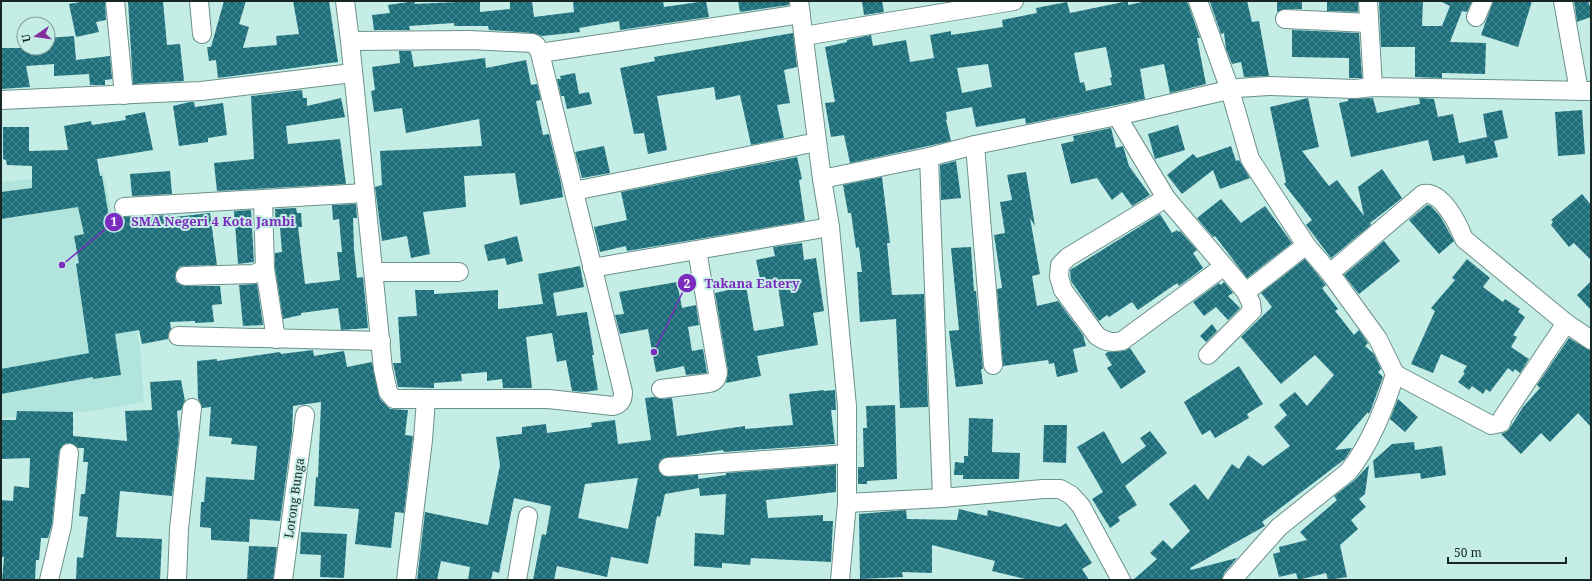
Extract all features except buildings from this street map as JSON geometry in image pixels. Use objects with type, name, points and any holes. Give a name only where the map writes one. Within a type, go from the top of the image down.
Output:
[{"type":"street","points":[[115,1],[124,95]]},
{"type":"street","points":[[199,1],[202,34]]},
{"type":"street","points":[[345,1],[383,369],[390,396],[394,399],[548,399],[613,406],[621,402],[623,392],[540,53],[536,45],[527,42],[469,40],[350,41]]},
{"type":"street","points":[[804,36],[1014,1]]},
{"type":"street","points":[[1198,1],[1230,90],[1250,159],[1306,245],[1330,273],[1378,339],[1395,374],[1491,425],[1501,423],[1503,417],[1566,323]]},
{"type":"street","points":[[1368,1],[1368,23],[1373,87]]},
{"type":"street","points":[[822,179],[929,157],[975,145],[1117,116],[1230,90],[1269,86],[1355,89],[1373,87],[1585,91],[1563,1]]},
{"type":"street","points":[[540,53],[800,8],[822,179],[830,227],[848,406],[847,503],[840,580]]},
{"type":"street","points":[[1285,19],[1368,23]]},
{"type":"street","points":[[1,100],[201,91],[353,73]]},
{"type":"street","points":[[1117,116],[1166,198],[1223,267],[1246,292],[1251,303],[1252,311],[1208,355]]},
{"type":"street","points":[[574,191],[817,142]]},
{"type":"street","points":[[975,145],[993,365]]},
{"type":"street","points":[[929,157],[942,498]]},
{"type":"street","points":[[124,207],[366,193]]},
{"type":"street","points":[[1330,273],[1423,194],[1429,193],[1436,195],[1457,220],[1464,239],[1566,323],[1591,340]]},
{"type":"street","points":[[1166,198],[1068,256],[1060,265],[1059,277],[1063,290],[1097,336],[1109,342],[1122,341],[1223,267]]},
{"type":"street","points":[[263,199],[265,269],[276,339]]},
{"type":"street","points":[[592,268],[830,227]]},
{"type":"street","points":[[1246,292],[1306,245]]},
{"type":"street","points":[[660,389],[709,383],[714,382],[717,378],[718,373],[697,250]]},
{"type":"street","points":[[184,276],[254,274],[265,269]]},
{"type":"street","points":[[374,272],[459,272]]},
{"type":"street","points":[[178,336],[381,341]]},
{"type":"street","points":[[1232,580],[1279,527],[1348,472],[1354,465],[1390,390],[1395,374]]},
{"type":"street","points":[[406,580],[424,440],[426,399]]},
{"type":"street","points":[[177,580],[179,529],[192,408]]},
{"type":"street","name":"Lorong Bunga","points":[[283,580],[305,415]]},
{"type":"street","points":[[49,580],[62,526],[69,453]]},
{"type":"street","points":[[668,467],[847,454]]},
{"type":"street","points":[[847,503],[942,498],[1044,489],[1060,489],[1071,494],[1081,506],[1121,580]]},
{"type":"street","points":[[517,580],[528,516]]},
{"type":"shaded area","points":[[103,172],[140,347],[144,402],[92,411],[1,418],[1,182]]},
{"type":"place","name":"SMA Negeri 4 Kota Jambi","points":[[62,265]]},
{"type":"place","name":"Takana Eatery","points":[[654,352]]}]
